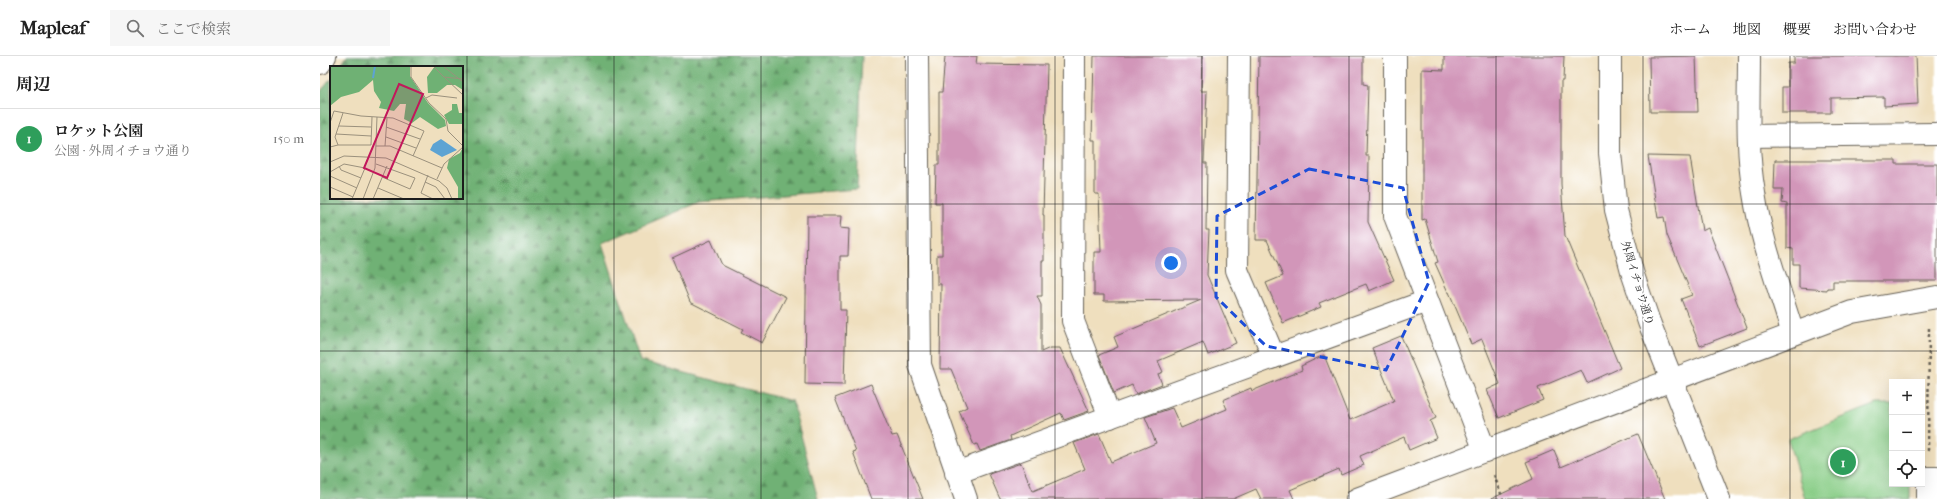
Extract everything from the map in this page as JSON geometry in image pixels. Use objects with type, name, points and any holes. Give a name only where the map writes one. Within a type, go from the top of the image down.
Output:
[{"type":"street","points":[[320,63],[325,56]]},
{"type":"street","points":[[917,56],[920,365],[966,499]]},
{"type":"street","points":[[1074,56],[1073,322],[1110,417]]},
{"type":"street","points":[[1239,56],[1236,270],[1274,357]]},
{"type":"street","points":[[1395,56],[1395,216],[1485,451]]},
{"type":"street","name":"外周イチョウ通り","points":[[1610,56],[1610,153],[1616,210],[1633,275],[1672,380],[1719,499]]},
{"type":"street","points":[[1749,56],[1749,136],[1753,193],[1764,242],[1794,334]]},
{"type":"street","points":[[1749,136],[1937,134]]},
{"type":"street","points":[[1357,499],[1852,312],[1937,297]]},
{"type":"street","points":[[956,473],[1427,301]]},
{"type":"street","points":[[1928,499],[1932,478]]},
{"type":"path","points":[[1929,324],[1932,478]]},
{"type":"highlighted area","points":[[1309,169],[1403,188],[1429,282],[1386,370],[1266,346],[1216,297],[1217,216]]},
{"type":"green space","points":[[347,56],[862,56],[857,189],[699,202],[602,243],[640,361],[792,401],[818,499],[320,499],[320,92],[330,80],[330,199],[463,199],[463,66],[341,66]]},
{"type":"green space","points":[[1877,404],[1889,404],[1889,487],[1910,487],[1910,499],[1805,499],[1788,439]]},
{"type":"building","points":[[945,56],[977,56],[976,64],[1047,65],[1043,215],[1044,261],[1042,261],[1042,296],[1037,296],[1041,305],[1041,352],[1050,348],[1060,348],[1089,411],[1064,420],[1061,413],[1010,436],[1011,440],[980,451],[977,444],[974,445],[959,411],[967,407],[951,369],[940,369],[941,284],[937,284],[937,255],[942,255],[942,203],[935,203],[936,165],[939,165],[939,92],[942,92]]},
{"type":"building","points":[[1094,56],[1202,56],[1201,91],[1207,91],[1204,163],[1207,163],[1206,230],[1209,230],[1207,275],[1236,343],[1208,355],[1203,342],[1158,361],[1163,372],[1158,374],[1162,384],[1136,394],[1132,385],[1114,393],[1099,355],[1118,347],[1114,337],[1201,300],[1104,301],[1104,295],[1094,295],[1094,252],[1101,252],[1099,194],[1095,194],[1095,140],[1092,140]]},
{"type":"building","points":[[1259,56],[1363,56],[1363,84],[1368,85],[1366,156],[1369,156],[1368,222],[1394,280],[1369,291],[1366,284],[1319,303],[1321,307],[1283,323],[1266,283],[1283,276],[1267,240],[1256,240]]},
{"type":"building","points":[[1444,56],[1564,56],[1563,81],[1561,81],[1561,184],[1565,236],[1620,368],[1587,383],[1581,370],[1538,388],[1543,400],[1499,418],[1487,390],[1500,384],[1482,339],[1471,344],[1435,263],[1438,262],[1425,219],[1422,220],[1422,69],[1444,70]]},
{"type":"building","points":[[1696,56],[1698,112],[1650,112],[1649,57]]},
{"type":"building","points":[[1794,56],[1916,56],[1918,104],[1884,106],[1884,97],[1831,98],[1831,113],[1782,113],[1782,87],[1788,87],[1788,63],[1794,63]]},
{"type":"building","points":[[1648,156],[1690,157],[1702,231],[1708,228],[1747,328],[1700,346],[1681,299],[1692,295],[1667,235],[1664,217],[1658,218]]},
{"type":"building","points":[[1775,160],[1896,160],[1896,164],[1937,164],[1937,281],[1833,281],[1833,288],[1827,288],[1827,290],[1799,288],[1799,264],[1793,264],[1793,249],[1787,248],[1787,204],[1782,203],[1783,190],[1774,190]]},
{"type":"building","points":[[807,216],[841,216],[840,228],[849,229],[848,256],[840,256],[840,310],[846,310],[844,385],[805,384]]},
{"type":"building","points":[[711,240],[722,265],[786,297],[762,343],[741,332],[743,329],[690,302],[672,258]]},
{"type":"building","points":[[1401,336],[1436,418],[1430,421],[1437,438],[1409,450],[1404,437],[1360,456],[1364,465],[1341,475],[1339,469],[1290,490],[1294,499],[1261,499],[1256,489],[1233,499],[1000,499],[989,474],[1021,463],[1033,491],[1085,469],[1074,443],[1099,434],[1111,462],[1156,443],[1145,417],[1172,408],[1181,428],[1227,409],[1223,400],[1251,388],[1252,391],[1302,370],[1301,366],[1324,355],[1350,420],[1394,401],[1372,348]]},
{"type":"building","points":[[871,384],[892,436],[897,435],[923,499],[871,499],[853,452],[856,451],[835,398]]},
{"type":"building","points":[[1638,434],[1665,499],[1491,499],[1533,479],[1526,462],[1554,450],[1561,467]]},
{"type":"place","name":"ロケット公園","points":[[1843,462]]}]
